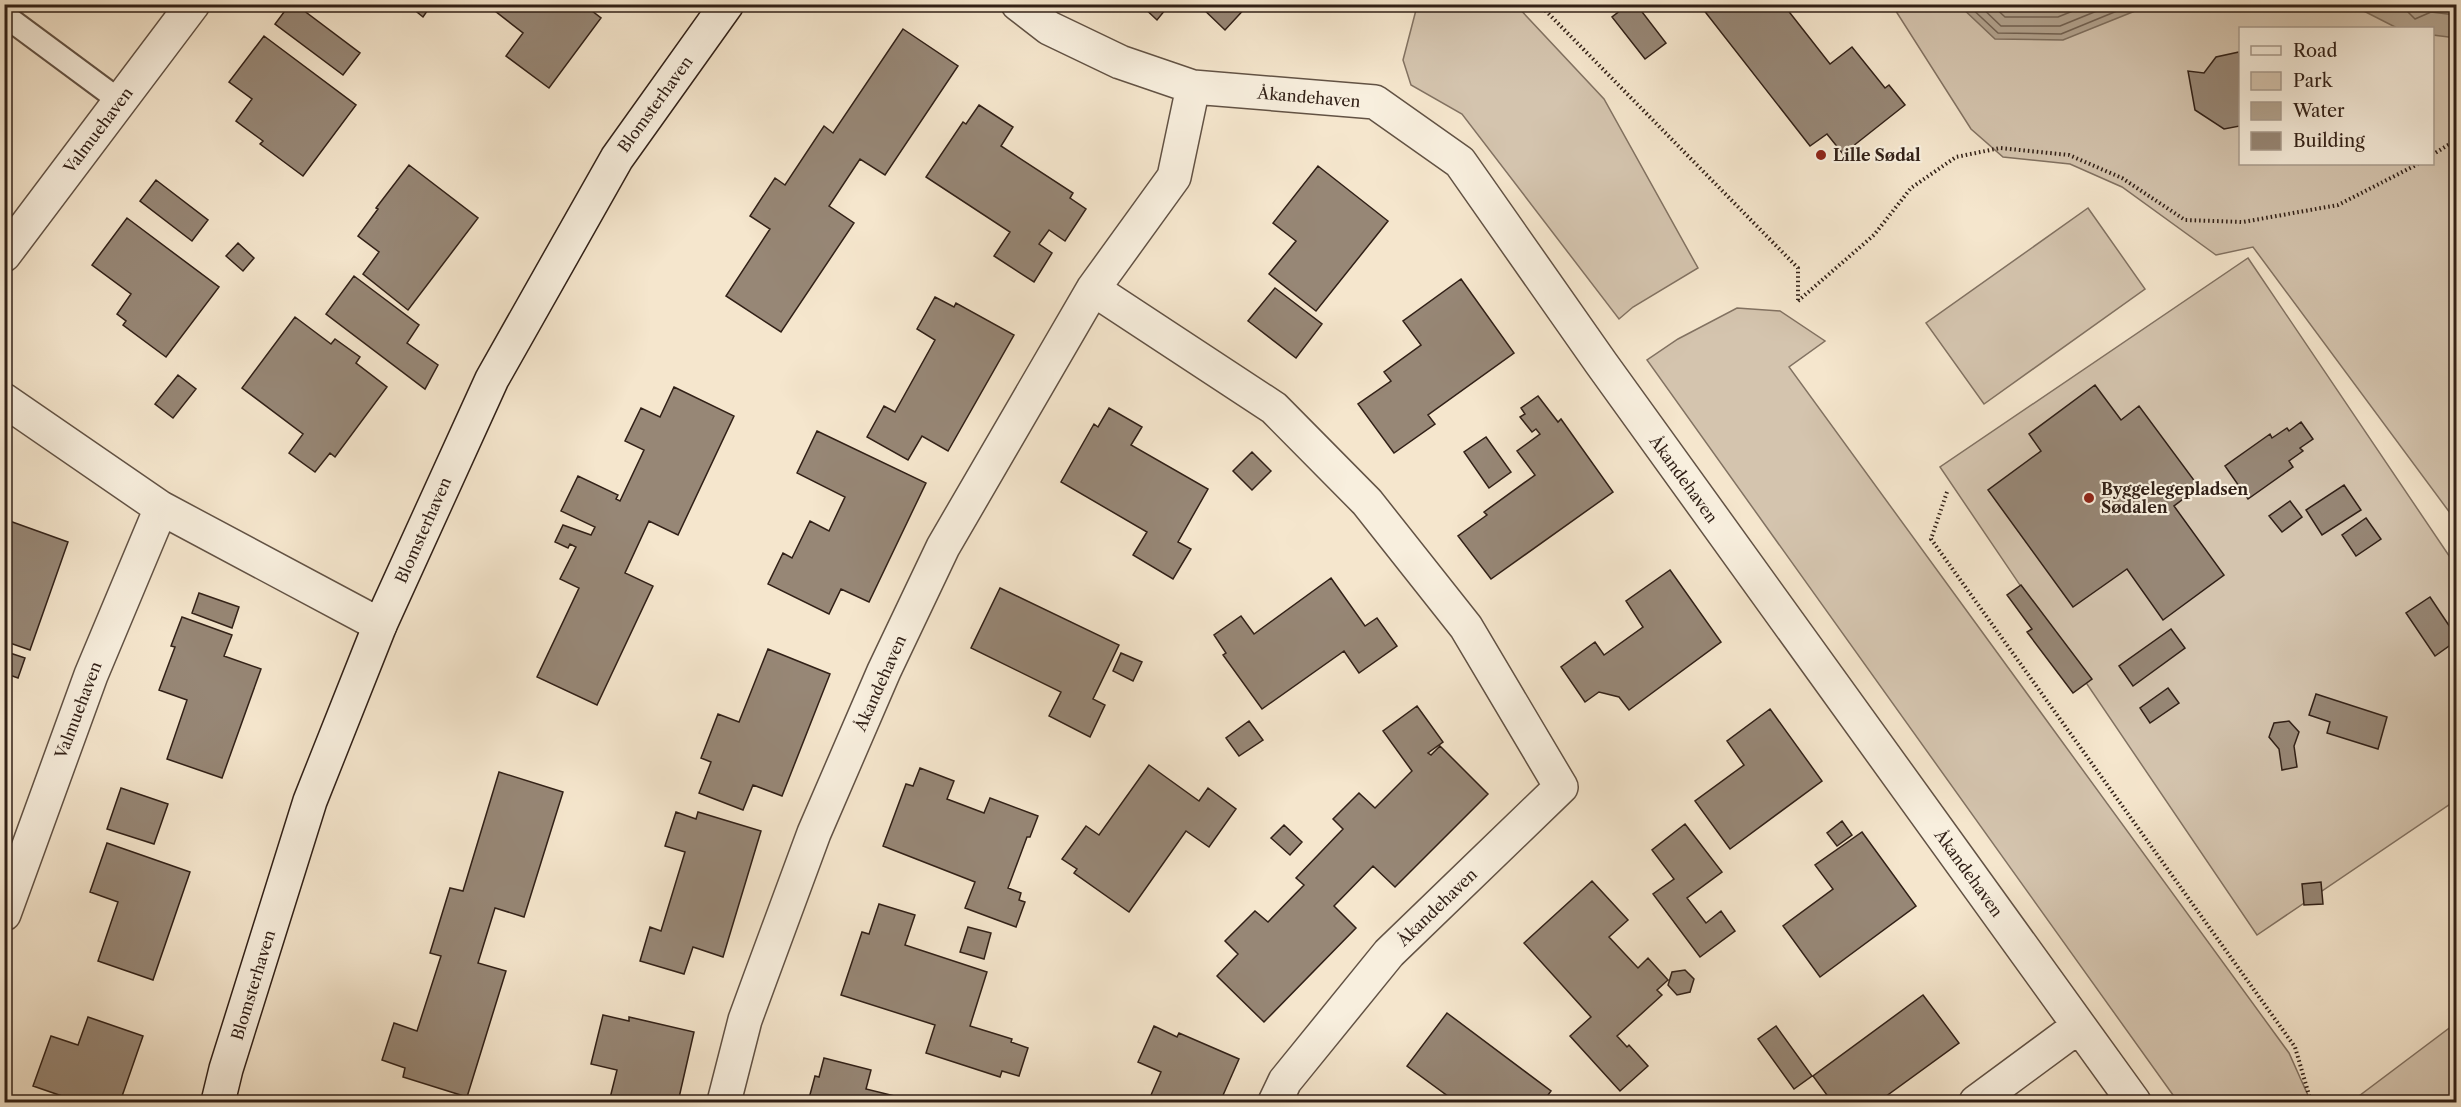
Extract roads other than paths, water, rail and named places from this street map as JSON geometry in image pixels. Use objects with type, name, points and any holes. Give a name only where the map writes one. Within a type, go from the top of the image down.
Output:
[{"type":"street","name":"Valmuehaven","points":[[4,255],[193,4]]},
{"type":"street","name":"Blomsterhaven","points":[[218,1102],[226,1069],[310,801],[380,625],[492,379],[617,158],[727,4]]},
{"type":"street","name":"Åkandehaven","points":[[1018,4],[1049,28],[1120,62],[1193,87],[1375,102],[1460,162],[1600,363],[2134,1102]]},
{"type":"street","name":"Åkandehaven","points":[[724,1102],[745,1020],[814,833],[884,671],[943,547],[1093,289],[1174,177],[1193,87]]},
{"type":"street","name":"Åkandehaven","points":[[1093,289],[1274,408],[1367,502],[1466,627],[1561,786],[1389,953],[1285,1081],[1275,1102]]},
{"type":"street","points":[[4,400],[161,508],[380,625]]},
{"type":"street","name":"Valmuehaven","points":[[4,914],[79,705],[161,508]]},
{"type":"street","points":[[1976,1102],[2079,1026]]},
{"type":"lane","points":[[4,15],[120,101]]},
{"type":"water","points":[[1959,5],[2150,5],[2063,40],[1995,39]]},
{"type":"water","points":[[2352,5],[2456,5],[2456,38],[2434,35],[2434,27],[2395,27]]},
{"type":"place","name":"Lille Sødal","points":[[1821,155]]},
{"type":"place","name":"Byggelegepladsen Sødalen","points":[[2089,498]]}]
